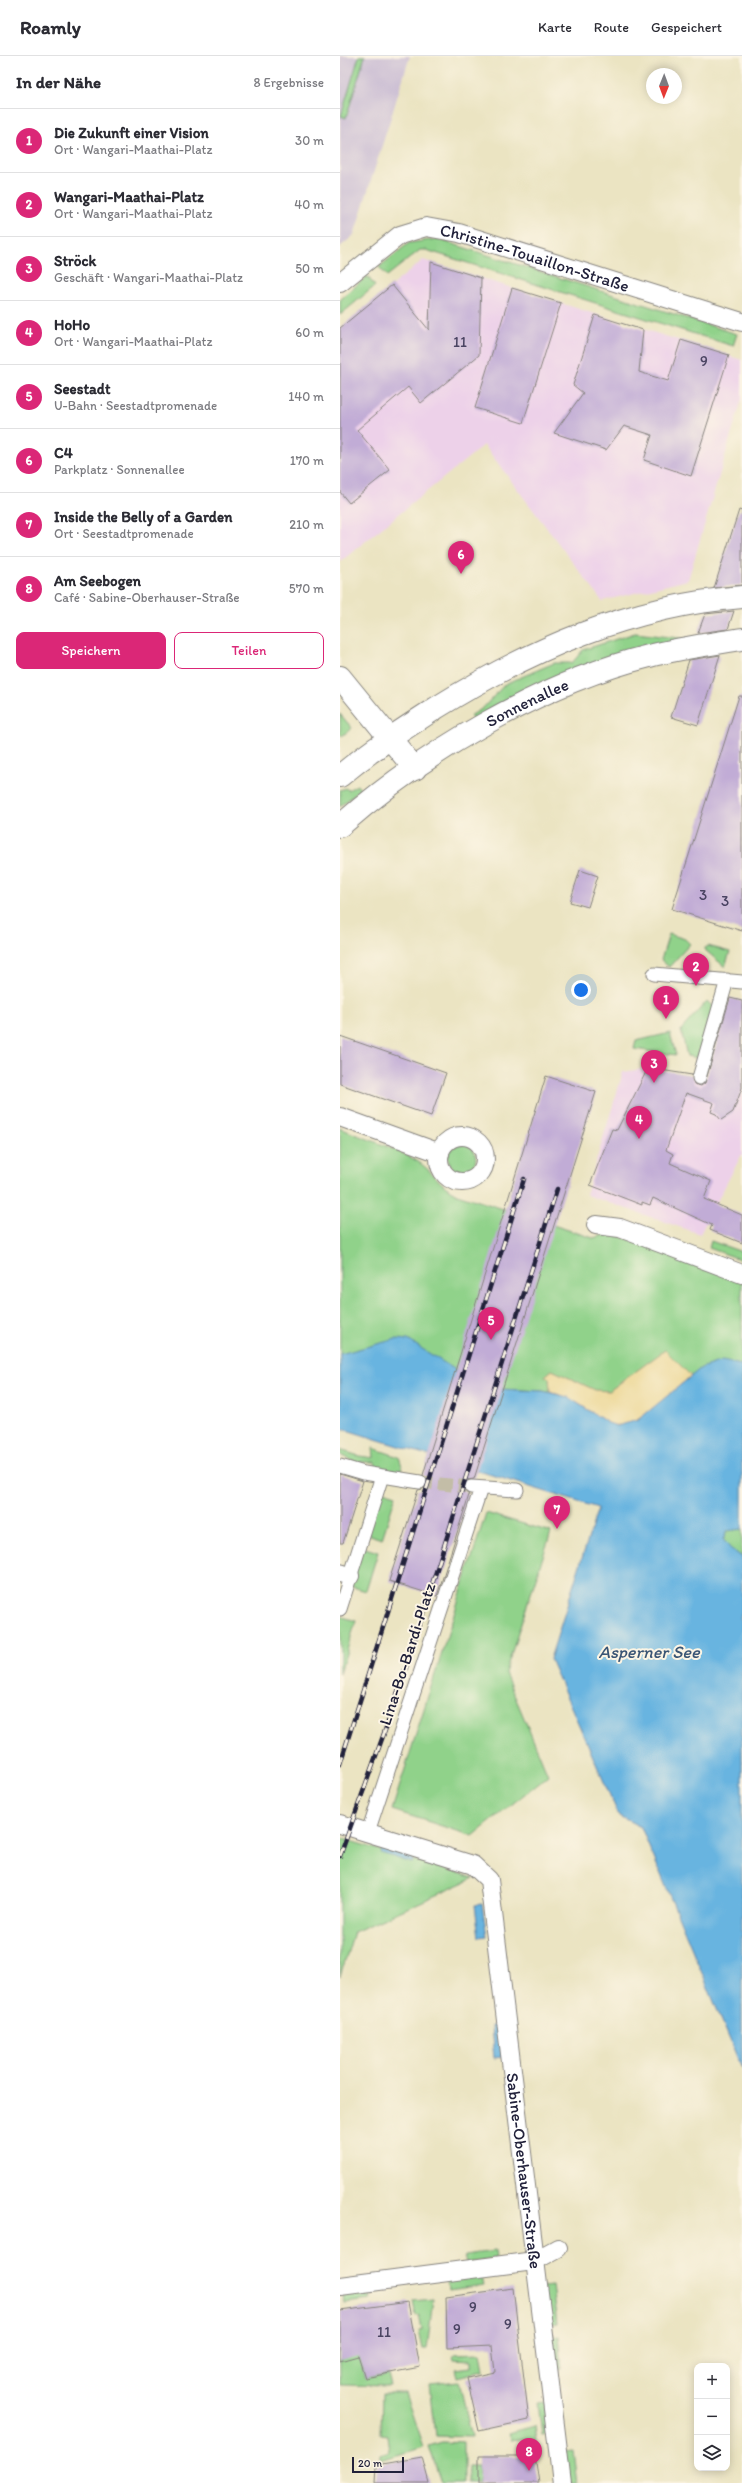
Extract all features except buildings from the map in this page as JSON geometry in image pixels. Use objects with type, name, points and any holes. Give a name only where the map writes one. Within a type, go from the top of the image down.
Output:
[{"type":"street","name":"Christine-Touaillon-Straße","points":[[340,283],[400,235],[426,227],[459,233],[742,322]]},
{"type":"street","points":[[340,776],[390,736],[511,664],[572,636],[637,616],[706,600],[742,597]]},
{"type":"street","name":"Sonnenallee","points":[[340,826],[415,768],[506,713],[584,676],[648,656],[682,648],[742,639]]},
{"type":"street","points":[[340,677],[415,768]]},
{"type":"street","points":[[654,974],[742,982]]},
{"type":"street","points":[[699,1078],[727,980]]},
{"type":"street","points":[[340,1117],[440,1153]]},
{"type":"street","points":[[596,1224],[620,1228],[742,1274]]},
{"type":"street","points":[[340,1466],[382,1476],[420,1482]]},
{"type":"street","points":[[340,1609],[345,1575],[382,1476]]},
{"type":"street","name":"Lina-Bo-Bardi-Platz","points":[[368,1832],[476,1488],[518,1490]]},
{"type":"street","points":[[340,1824],[368,1832]]},
{"type":"street","name":"Sabine-Oberhauser-Straße","points":[[368,1832],[473,1865],[489,1880],[562,2483]]},
{"type":"street","points":[[340,2286],[534,2261],[558,2248]]},
{"type":"shaded area","points":[[340,56],[410,56],[354,235],[340,247]]},
{"type":"shaded area","points":[[423,260],[742,360],[742,399],[688,580],[602,601],[484,445],[340,562],[340,328]]},
{"type":"shaded area","points":[[730,998],[742,1001],[742,1154],[700,1234],[586,1195],[623,1072],[648,1068],[706,1078],[715,1048],[718,1049],[719,1045],[716,1044],[722,1024],[727,1019],[724,1018]]},
{"type":"green space","points":[[359,56],[365,56],[346,118],[341,116]]},
{"type":"green space","points":[[437,239],[737,334],[733,346],[426,250],[420,250],[387,276],[379,267],[409,243]]},
{"type":"green space","points":[[367,276],[375,286],[340,315],[340,300]]},
{"type":"green space","points":[[635,633],[688,639],[474,721],[470,716],[483,708],[505,684],[554,663],[572,663],[583,650]]},
{"type":"green space","points":[[340,714],[352,728],[342,736],[340,734]]},
{"type":"green space","points":[[357,785],[360,789],[340,807],[340,790],[346,788],[348,790]]},
{"type":"green space","points":[[669,934],[685,939],[690,944],[669,967],[661,960]]},
{"type":"green space","points":[[708,946],[730,952],[725,967],[704,949]]},
{"type":"green space","points":[[707,1001],[713,1007],[697,1058],[687,1056],[681,1030]]},
{"type":"green space","points":[[670,1033],[676,1055],[634,1049],[636,1041]]},
{"type":"green space","points":[[340,1128],[389,1147],[417,1161],[445,1186],[457,1194],[593,1238],[612,1233],[742,1282],[742,1379],[638,1420],[567,1396],[543,1391],[498,1389],[340,1359]]},
{"type":"green space","points":[[462,1144],[472,1148],[476,1158],[472,1168],[462,1172],[452,1168],[448,1158],[452,1148]]},
{"type":"green space","points":[[711,1241],[742,1252],[742,1260],[709,1248]]},
{"type":"green space","points":[[373,1448],[399,1457],[403,1469],[397,1471],[376,1469],[375,1462],[355,1462],[340,1455],[340,1450],[359,1456],[374,1458]]},
{"type":"green space","points":[[380,1490],[396,1495],[382,1539],[366,1534]]},
{"type":"green space","points":[[486,1513],[551,1532],[505,1673],[548,1775],[473,1836],[392,1810]]},
{"type":"green space","points":[[713,1529],[742,1529],[742,1557],[736,1553],[734,1557]]},
{"type":"green space","points":[[362,1547],[378,1552],[366,1591],[350,1586]]},
{"type":"green space","points":[[340,1616],[356,1621],[340,1673]]},
{"type":"green space","points":[[340,1838],[474,1878],[354,1932],[340,1977]]},
{"type":"green space","points":[[495,2251],[496,2259],[467,2263],[465,2255]]},
{"type":"green space","points":[[482,2276],[484,2285],[448,2290],[447,2280]]},
{"type":"green space","points":[[552,2286],[557,2324],[548,2325],[543,2287]]},
{"type":"green space","points":[[368,2290],[370,2300],[344,2303],[343,2293]]},
{"type":"green space","points":[[433,2299],[427,2349],[423,2349],[419,2331],[422,2330],[419,2315],[416,2316],[413,2301]]},
{"type":"green space","points":[[559,2336],[562,2368],[553,2369],[549,2337]]},
{"type":"green space","points":[[340,2342],[354,2342],[365,2378],[388,2374],[391,2386],[340,2385]]},
{"type":"green space","points":[[480,2354],[483,2371],[458,2377],[456,2369],[471,2367],[471,2361],[454,2360],[453,2355]]},
{"type":"green space","points":[[459,2381],[472,2437],[436,2436],[430,2384]]},
{"type":"green space","points":[[382,2393],[405,2393],[423,2447],[381,2460],[381,2454],[389,2451],[387,2435],[381,2434]]},
{"type":"green space","points":[[545,2403],[549,2434],[542,2435],[538,2404]]},
{"type":"green space","points":[[535,2426],[537,2441],[510,2439],[508,2433]]},
{"type":"green space","points":[[442,2442],[463,2443],[463,2483],[441,2483],[429,2446]]},
{"type":"green space","points":[[573,2451],[577,2483],[568,2483],[564,2452]]},
{"type":"green space","points":[[467,2466],[479,2466],[479,2483],[467,2483]]},
{"type":"sand","points":[[665,1350],[691,1376],[651,1411],[628,1424],[616,1425],[606,1422],[586,1408],[566,1397],[550,1392],[549,1378],[545,1376],[552,1370],[595,1390],[609,1391]]},
{"type":"water","name":"Asperner See","points":[[396,1339],[408,1340],[478,1384],[498,1389],[543,1391],[568,1397],[608,1423],[617,1426],[638,1420],[701,1368],[722,1361],[742,1365],[742,1529],[727,1531],[723,1539],[730,1548],[742,1557],[742,1612],[740,1619],[742,1621],[742,2069],[641,1827],[619,1816],[550,1659],[598,1508],[340,1428],[340,1354]]},
{"type":"water","points":[[383,1846],[414,1855],[412,1863],[381,1853]]},
{"type":"water","points":[[482,1904],[487,1936],[479,1937],[475,1905]]},
{"type":"water","points":[[498,2025],[502,2057],[494,2058],[491,2026]]},
{"type":"tunnel","points":[[420,1482],[471,1487]]},
{"type":"railway","points":[[340,1764],[524,1179]]},
{"type":"railway","points":[[340,1856],[392,1711],[557,1189]]},
{"type":"place","name":"C4","points":[[461,574]]},
{"type":"place","name":"Wangari-Maathai-Platz","points":[[696,986]]},
{"type":"place","name":"Die Zukunft einer Vision","points":[[666,1019]]},
{"type":"place","name":"Ströck","points":[[654,1083]]},
{"type":"place","name":"HoHo","points":[[639,1139]]},
{"type":"place","name":"Seestadt","points":[[491,1340]]},
{"type":"place","name":"Inside the Belly of a Garden","points":[[557,1529]]},
{"type":"place","name":"Am Seebogen","points":[[529,2471]]}]
